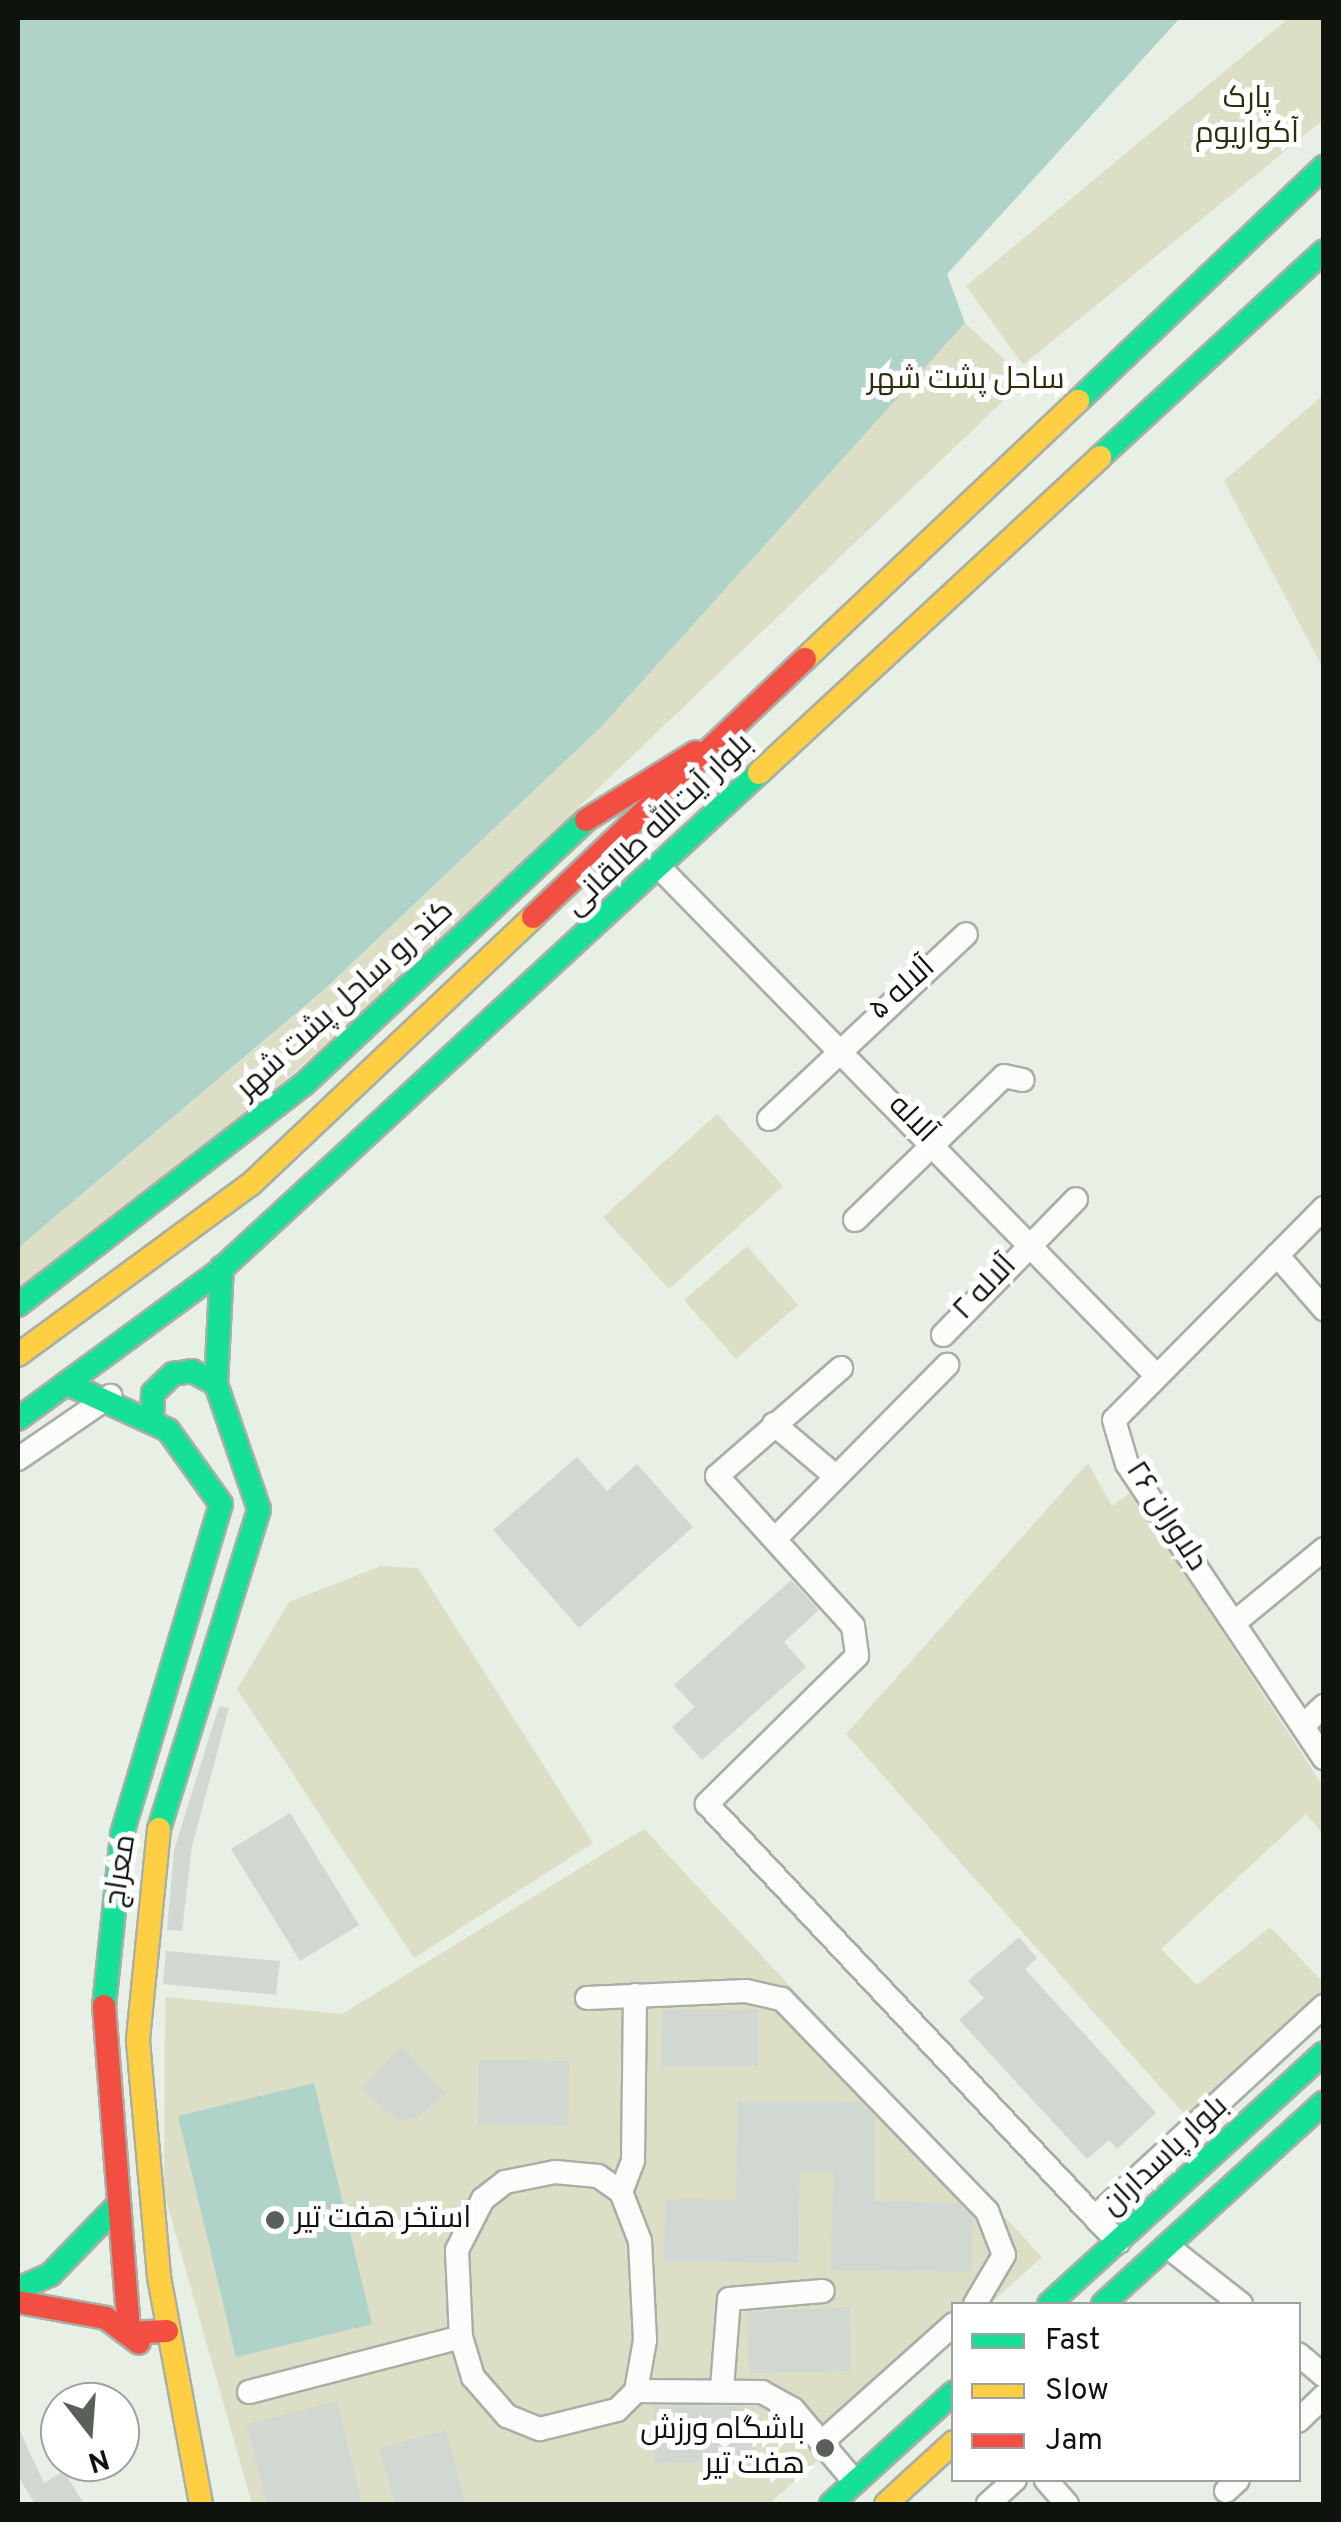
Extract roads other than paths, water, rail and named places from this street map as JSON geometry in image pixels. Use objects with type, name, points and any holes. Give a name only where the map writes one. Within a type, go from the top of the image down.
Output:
[{"type":"main road","name":"بلوار آیت‌الله طالقانی","points":[[18,1355],[252,1184],[942,524],[1324,167]]},
{"type":"main road","name":"بلوار آیت‌الله طالقانی","points":[[18,1419],[222,1267],[661,869],[982,559],[1324,251]]},
{"type":"main road","points":[[942,524],[952,559],[982,559]]},
{"type":"main road","points":[[854,608],[890,602],[902,623],[891,646]]},
{"type":"main road","name":"کند رو ساحل پشت شهر","points":[[18,1304],[303,1085],[610,798],[713,743]]},
{"type":"main road","name":"معراج","points":[[201,2504],[167,2330],[148,2179],[138,2041],[154,1846],[259,1509],[216,1384],[222,1267]]},
{"type":"main road","points":[[152,1420],[154,1393],[173,1374],[216,1384]]},
{"type":"main road","name":"معراج","points":[[68,1384],[110,1396],[152,1420],[192,1453],[221,1504],[122,1835],[104,1970],[112,2182],[129,2333]]},
{"type":"main road","name":"بلوار پاسداران","points":[[1051,2302],[1324,2053]]},
{"type":"main road","points":[[1106,2302],[1324,2102]]},
{"type":"main road","points":[[112,2182],[148,2179]]},
{"type":"main road","points":[[18,2288],[51,2274],[114,2209]]},
{"type":"main road","points":[[18,2302],[66,2306],[129,2333],[179,2387]]},
{"type":"main road","points":[[129,2333],[167,2330]]},
{"type":"main road","points":[[831,2504],[951,2395]]},
{"type":"main road","points":[[886,2504],[951,2445]]},
{"type":"street","name":"آلاله","points":[[661,869],[840,1046],[1157,1376]]},
{"type":"street","name":"آلاله ۵","points":[[769,1119],[840,1046],[966,934]]},
{"type":"street","points":[[855,1220],[1004,1076],[1023,1080]]},
{"type":"street","name":"آلاله ۲","points":[[942,1335],[1076,1199]]},
{"type":"street","name":"دلاوران ۲۶","points":[[1324,1208],[1114,1420],[1122,1449],[1324,1758]]},
{"type":"street","points":[[1277,1255],[1324,1310]]},
{"type":"street","points":[[775,1539],[834,1475],[947,1365]]},
{"type":"street","points":[[841,1368],[718,1476],[853,1626],[857,1656],[707,1804],[1118,2242]]},
{"type":"street","points":[[18,1459],[110,1396]]},
{"type":"street","points":[[774,1424],[834,1475]]},
{"type":"street","points":[[1234,1623],[1324,1549]]},
{"type":"street","points":[[1303,1726],[1324,1706]]},
{"type":"street","points":[[587,1998],[746,1990],[797,2012],[1001,2234],[1000,2276],[976,2302]]},
{"type":"street","points":[[621,2192],[633,2160],[634,1995]]},
{"type":"street","points":[[1094,2217],[1324,2006]]},
{"type":"street","points":[[636,2391],[645,2340],[640,2241],[621,2192],[598,2176],[556,2172],[505,2182],[483,2199],[457,2250],[461,2337],[488,2400],[540,2430],[594,2420],[636,2391],[722,2388],[778,2399],[822,2442],[855,2482]]},
{"type":"street","points":[[1167,2246],[1223,2299]]},
{"type":"street","points":[[722,2388],[729,2299],[823,2291]]},
{"type":"street","points":[[822,2442],[951,2327]]},
{"type":"street","points":[[249,2392],[461,2337]]},
{"type":"street","points":[[1301,2357],[1324,2376]]},
{"type":"street","points":[[1301,2417],[1324,2396]]},
{"type":"street","points":[[988,2504],[1014,2482]]},
{"type":"street","points":[[1048,2482],[1067,2504]]},
{"type":"water","points":[[18,18],[1180,18],[947,274],[965,323],[601,727],[324,990],[18,1248]]},
{"type":"water","name":"استخر هفت تیر","points":[[314,2083],[372,2324],[236,2357],[178,2116]]},
{"type":"place","name":"استخر هفت تیر","points":[[275,2220]]},
{"type":"place","name":"باشگاه ورزش هفت تیر","points":[[825,2448]]},
{"type":"park label","name":"پارک آکواریوم","points":[[1247,117]]},
{"type":"park label","name":"ساحل پشت شهر","points":[[966,381]]}]
